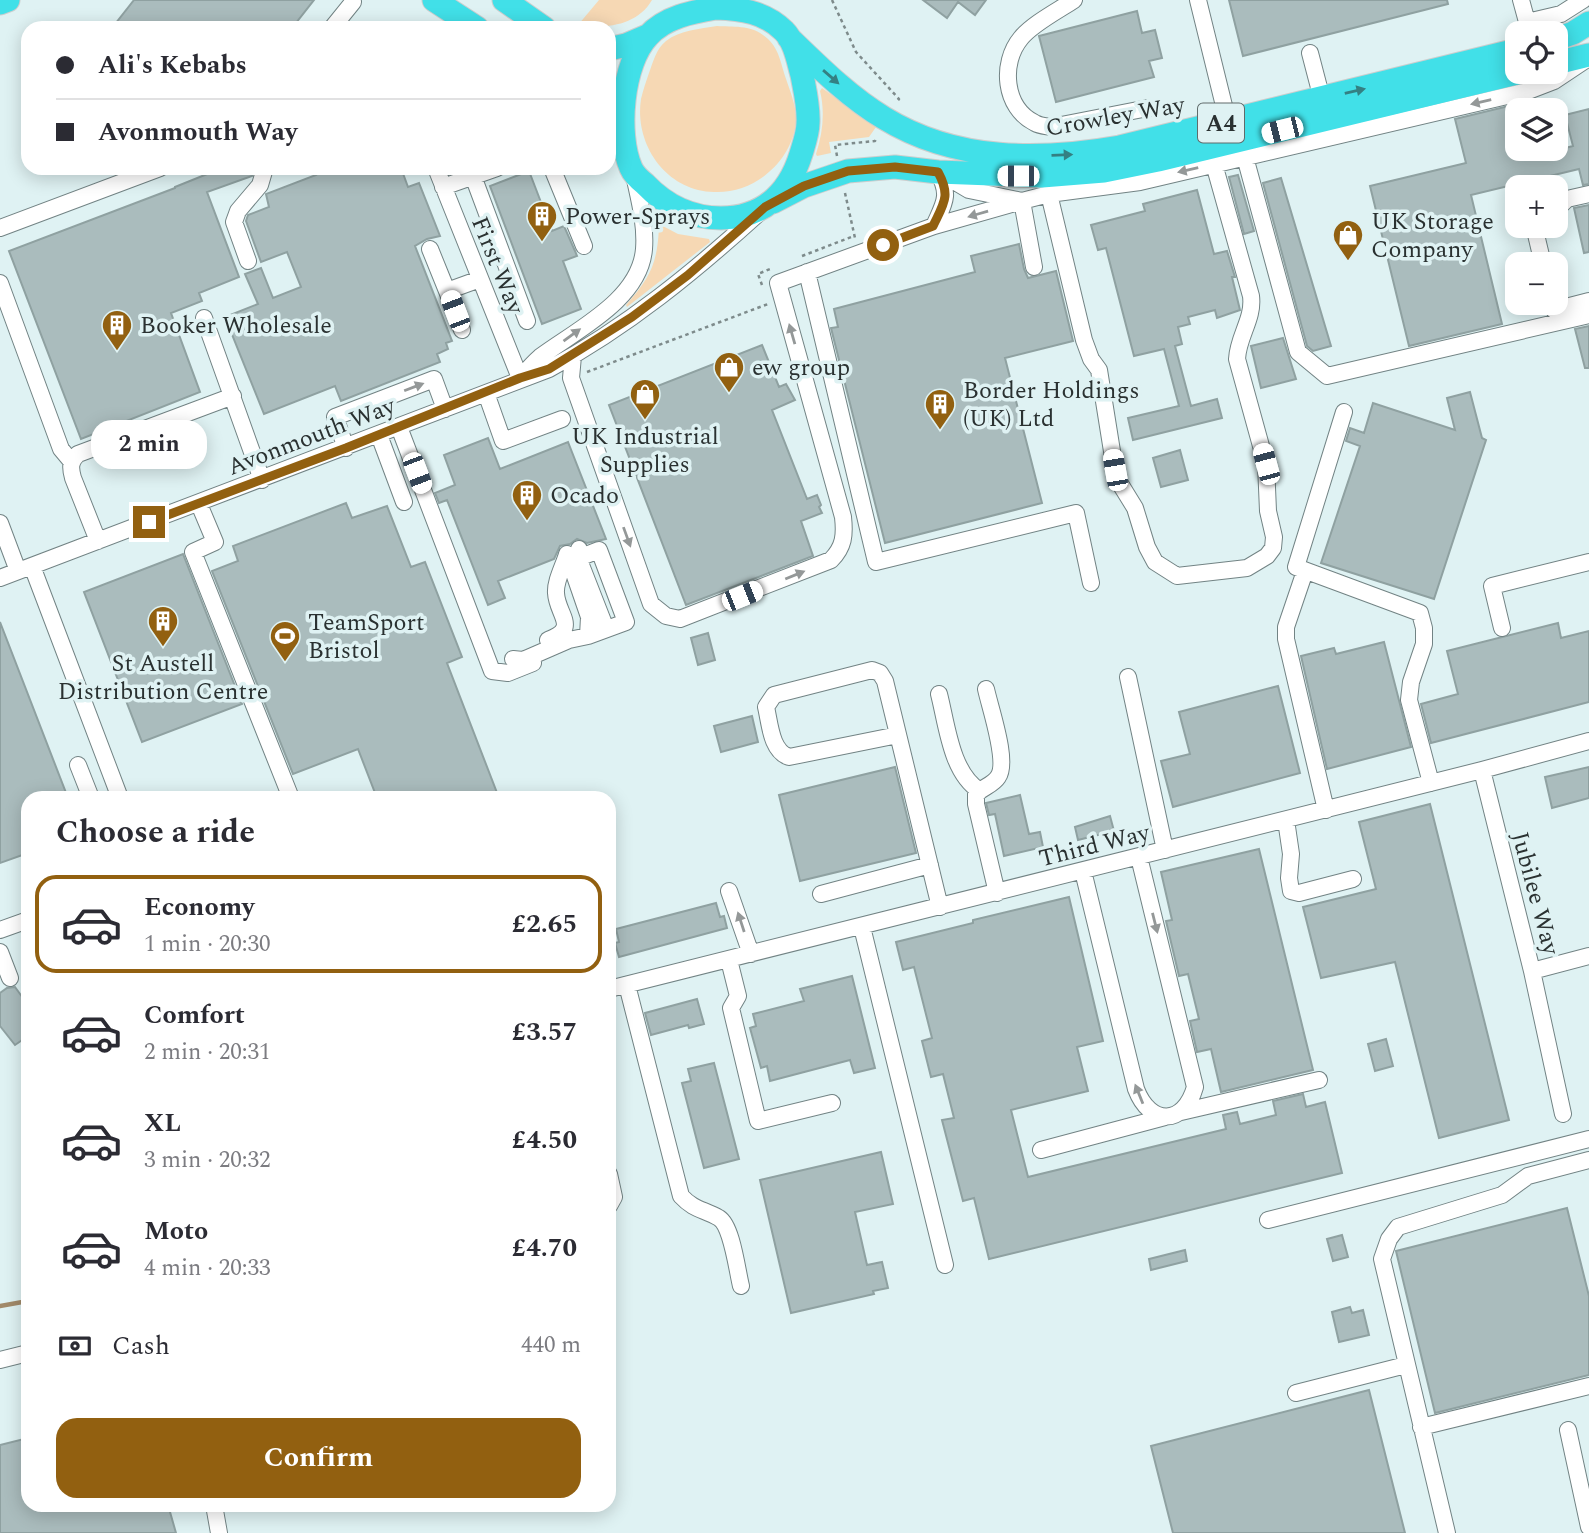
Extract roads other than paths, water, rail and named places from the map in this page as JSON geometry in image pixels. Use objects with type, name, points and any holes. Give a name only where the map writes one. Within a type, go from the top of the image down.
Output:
[{"type":"highway","points":[[0,3],[8,0]]},
{"type":"highway","points":[[434,0],[466,21]]},
{"type":"highway","points":[[504,0],[534,21]]},
{"type":"highway","points":[[632,171],[624,129],[624,100],[633,60],[670,0]]},
{"type":"highway","name":"A4","points":[[766,0],[787,35]]},
{"type":"highway","points":[[616,47],[649,34],[678,16],[695,11],[726,8],[756,13],[787,35],[797,56],[805,91],[808,126],[791,180],[769,204],[748,214],[722,218],[685,211],[665,202],[616,154]]},
{"type":"highway","points":[[1568,33],[1589,23]]},
{"type":"highway","name":"Crowley Way","points":[[787,35],[828,75],[887,120],[922,138],[965,151],[1038,156],[1076,154],[1120,147],[1505,53]]},
{"type":"highway","points":[[1568,61],[1589,57]]},
{"type":"highway","name":"Crowley Way","points":[[769,204],[804,186],[848,171],[895,167],[938,172],[1042,176],[1104,171],[1505,76]]},
{"type":"street","points":[[1074,0],[1022,36],[1010,55],[1007,76],[1013,100],[1036,124],[1051,127],[1148,108]]},
{"type":"street","points":[[1198,0],[1228,121]]},
{"type":"street","points":[[1521,0],[1526,21]]},
{"type":"street","points":[[1544,21],[1583,0]]},
{"type":"street","points":[[338,21],[353,2]]},
{"type":"street","points":[[1310,53],[1322,99]]},
{"type":"street","points":[[573,356],[571,378],[651,604],[666,616],[680,619],[698,614],[831,560],[839,551],[845,535],[843,517],[771,282],[807,272],[933,226],[1049,194],[1140,182],[1528,91],[1554,80],[1589,57]]},
{"type":"street","points":[[1245,157],[1298,352],[1327,376],[1589,315]]},
{"type":"street","points":[[1049,194],[1084,340],[1098,370],[1115,470],[1135,508],[1151,555],[1155,562],[1177,576],[1247,568],[1267,556],[1273,548],[1274,537],[1268,511],[1266,464],[1237,359],[1237,347],[1252,307],[1251,296],[1214,164]]},
{"type":"street","name":"Avonmouth Way","points":[[520,378],[537,359],[610,307],[636,276],[642,261],[644,235],[632,171]]},
{"type":"street","points":[[938,172],[969,190],[1022,201]]},
{"type":"street","points":[[933,226],[947,197],[946,186],[938,172]]},
{"type":"street","points":[[0,228],[141,175]]},
{"type":"street","points":[[248,261],[234,222],[238,211],[260,185],[263,175]]},
{"type":"street","name":"First Way","points":[[439,175],[520,378]]},
{"type":"street","points":[[443,187],[476,175]]},
{"type":"street","points":[[555,175],[584,246]]},
{"type":"street","points":[[473,176],[527,321]]},
{"type":"street","points":[[1568,198],[1589,194]]},
{"type":"street","points":[[1022,201],[1034,267]]},
{"type":"street","name":"Avonmouth Way","points":[[0,578],[549,369],[632,317],[688,275],[769,204]]},
{"type":"street","points":[[430,249],[462,330]]},
{"type":"street","points":[[807,272],[876,562],[1076,513],[1091,583]]},
{"type":"street","points":[[0,283],[61,449],[72,461]]},
{"type":"street","points":[[447,291],[513,285]]},
{"type":"street","points":[[1568,306],[1589,301]]},
{"type":"street","points":[[204,318],[261,480]]},
{"type":"street","points":[[346,448],[335,417],[434,379],[445,409]]},
{"type":"street","points":[[486,393],[503,441],[562,419]]},
{"type":"street","points":[[98,541],[70,469],[78,454],[233,396]]},
{"type":"street","points":[[1344,412],[1296,567],[1420,613],[1424,644],[1411,682],[1409,699],[1431,783]]},
{"type":"street","points":[[399,427],[492,671]]},
{"type":"street","points":[[379,435],[404,502]]},
{"type":"street","points":[[199,504],[215,542],[193,552],[288,791]]},
{"type":"street","points":[[1,530],[25,568],[117,791]]},
{"type":"street","points":[[492,671],[513,659],[519,652],[560,635],[565,622],[556,592],[576,553]]},
{"type":"street","points":[[576,553],[566,592],[574,616],[588,636]]},
{"type":"street","points":[[513,659],[523,660],[569,640],[606,629],[576,553]]},
{"type":"street","points":[[1502,628],[1492,586],[1589,562]]},
{"type":"street","points":[[1306,571],[1286,627],[1286,639],[1326,810]]},
{"type":"street","points":[[492,671],[508,673],[573,648],[588,636]]},
{"type":"street","points":[[898,735],[789,757],[781,754],[775,744],[766,707],[774,695],[872,670],[880,673],[885,681],[940,907]]},
{"type":"street","points":[[1128,677],[1165,850]]},
{"type":"street","points":[[986,689],[1002,759],[1001,774],[976,794],[976,804],[997,893]]},
{"type":"street","points":[[939,694],[963,775],[971,785],[980,790]]},
{"type":"street","name":"Third Way","points":[[616,987],[1482,771],[1589,741]]},
{"type":"street","points":[[78,765],[88,791]]},
{"type":"street","name":"Jubilee Way","points":[[1482,771],[1532,971],[1589,956]]},
{"type":"street","points":[[1286,820],[1292,854],[1289,878],[1291,891],[1299,893],[1353,879]]},
{"type":"street","points":[[1083,871],[1136,1088],[1146,1109],[1155,1115],[1173,1115],[1191,1102],[1195,1087],[1139,857]]},
{"type":"street","points":[[821,894],[930,864]]},
{"type":"street","points":[[729,891],[751,954]]},
{"type":"street","points":[[0,930],[21,922]]},
{"type":"street","points":[[862,927],[945,1265]]},
{"type":"street","points":[[0,952],[10,978]]},
{"type":"street","points":[[729,960],[738,996],[731,1008],[758,1121],[832,1103]]},
{"type":"street","points":[[1532,971],[1563,1114]]},
{"type":"street","points":[[627,985],[681,1196],[700,1211],[720,1219],[727,1228],[741,1286]]},
{"type":"street","points":[[1041,1150],[1319,1080]]},
{"type":"street","points":[[1268,1220],[1589,1139]]},
{"type":"street","points":[[1447,1533],[1382,1258],[1389,1239],[1398,1227],[1502,1195],[1528,1176],[1589,1160]]},
{"type":"street","points":[[0,1360],[21,1355]]},
{"type":"street","points":[[1296,1392],[1406,1365]]},
{"type":"street","points":[[1421,1427],[1589,1386]]},
{"type":"street","points":[[1568,1430],[1589,1527]]},
{"type":"street","points":[[215,1512],[219,1533]]},
{"type":"waterway","points":[[0,1306],[21,1302]]},
{"type":"place","name":"Power-Sprays","points":[[542,243]]},
{"type":"place","name":"UK Storage Company","points":[[1348,262]]},
{"type":"place","name":"Booker Wholesale","points":[[117,352]]},
{"type":"place","name":"ew group","points":[[729,394]]},
{"type":"place","name":"UK Industrial Supplies","points":[[645,421]]},
{"type":"place","name":"Border Holdings (UK) Ltd","points":[[940,431]]},
{"type":"place","name":"Ocado","points":[[527,522]]},
{"type":"place","name":"St Austell Distribution Centre","points":[[163,648]]},
{"type":"place","name":"TeamSport Bristol","points":[[285,663]]}]
